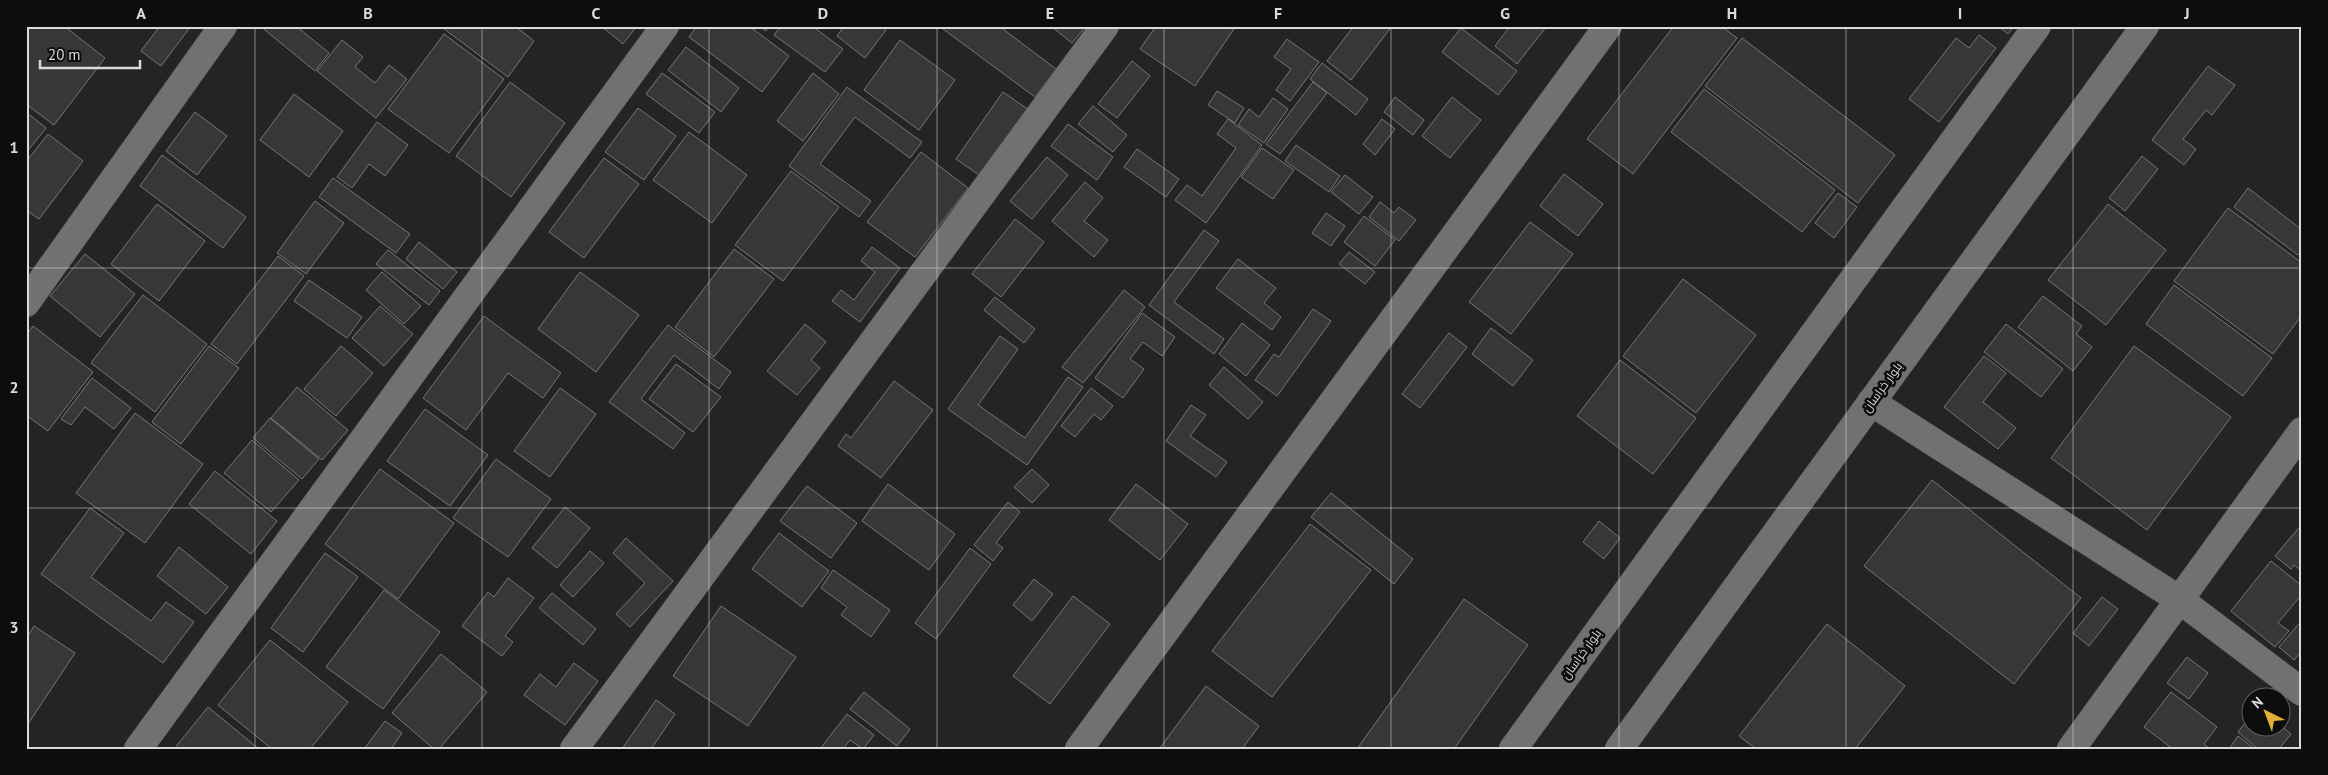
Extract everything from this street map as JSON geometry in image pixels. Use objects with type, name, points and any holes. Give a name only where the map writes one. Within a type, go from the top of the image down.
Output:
[{"type":"street","points":[[26,302],[223,26]]},
{"type":"street","points":[[138,749],[665,26]]},
{"type":"street","points":[[574,749],[1105,26]]},
{"type":"street","points":[[1079,749],[1608,26]]},
{"type":"street","name":"بلوار خراسان","points":[[1512,749],[2037,26]]},
{"type":"street","name":"بلوار خراسان","points":[[1619,749],[2145,26]]},
{"type":"street","points":[[1871,402],[2180,600],[2302,692]]},
{"type":"street","points":[[2071,749],[2302,431]]},
{"type":"building","points":[[26,26],[64,26],[105,58],[54,125],[26,104]]},
{"type":"building","points":[[160,26],[191,26],[161,66],[141,51]]},
{"type":"building","points":[[260,26],[296,26],[329,53],[315,71]]},
{"type":"building","points":[[444,26],[515,26],[534,41],[508,77],[443,28]]},
{"type":"building","points":[[601,26],[637,26],[623,44]]},
{"type":"building","points":[[697,26],[749,26],[789,56],[762,92],[689,37]]},
{"type":"building","points":[[759,26],[769,26],[766,31]]},
{"type":"building","points":[[781,26],[812,26],[843,49],[825,72],[774,35]]},
{"type":"building","points":[[844,26],[881,26],[886,30],[865,58],[837,36]]},
{"type":"building","points":[[939,26],[999,26],[1056,69],[1035,97]]},
{"type":"building","points":[[1051,26],[1086,26],[1072,43]]},
{"type":"building","points":[[1156,26],[1236,26],[1195,86],[1140,49]]},
{"type":"building","points":[[1354,26],[1392,26],[1351,80],[1327,61]]},
{"type":"building","points":[[1510,26],[1547,26],[1517,64],[1495,46]]},
{"type":"building","points":[[1674,26],[1721,26],[1737,38],[1633,174],[1587,139]]},
{"type":"building","points":[[1998,26],[2014,26],[2008,34]]},
{"type":"building","points":[[1461,28],[1517,71],[1498,95],[1442,52]]},
{"type":"building","points":[[444,34],[504,79],[449,153],[388,109]]},
{"type":"building","points":[[1979,35],[1996,48],[1939,122],[1909,99],[1956,38],[1969,48]]},
{"type":"building","points":[[1742,38],[1895,155],[1858,203],[1705,86]]},
{"type":"building","points":[[1287,39],[1319,62],[1290,101],[1276,90],[1291,69],[1274,57]]},
{"type":"building","points":[[342,40],[363,57],[355,67],[375,83],[389,65],[407,79],[376,118],[317,71]]},
{"type":"building","points":[[900,40],[955,80],[919,130],[864,90]]},
{"type":"building","points":[[686,47],[739,88],[721,112],[668,70]]},
{"type":"building","points":[[1132,61],[1150,76],[1117,118],[1098,104]]},
{"type":"building","points":[[1322,63],[1368,99],[1356,115],[1310,79]]},
{"type":"building","points":[[2208,66],[2235,85],[2212,115],[2206,110],[2183,139],[2196,149],[2184,165],[2152,140]]},
{"type":"building","points":[[662,73],[715,112],[699,133],[646,94]]},
{"type":"building","points":[[813,73],[839,94],[803,141],[777,121]]},
{"type":"building","points":[[510,82],[565,123],[511,197],[456,156]]},
{"type":"building","points":[[1313,82],[1327,93],[1280,154],[1266,144]]},
{"type":"building","points":[[847,87],[922,142],[910,158],[855,117],[820,164],[871,201],[859,217],[789,166]]},
{"type":"building","points":[[1704,89],[1835,190],[1802,232],[1671,132]]},
{"type":"building","points":[[1217,91],[1244,108],[1235,123],[1208,105]]},
{"type":"building","points":[[1003,92],[1029,110],[982,177],[956,159]]},
{"type":"building","points":[[294,94],[343,131],[309,177],[260,140]]},
{"type":"building","points":[[1395,97],[1424,120],[1413,135],[1384,112]]},
{"type":"building","points":[[1452,97],[1481,120],[1450,158],[1422,136]]},
{"type":"building","points":[[1273,98],[1288,109],[1264,143],[1238,125],[1249,109],[1259,117]]},
{"type":"building","points":[[1093,106],[1127,135],[1113,152],[1078,124]]},
{"type":"building","points":[[638,108],[676,136],[644,180],[605,152]]},
{"type":"building","points":[[26,112],[46,128],[26,153]]},
{"type":"building","points":[[195,112],[227,136],[197,175],[166,151]]},
{"type":"building","points":[[1228,119],[1262,145],[1206,223],[1175,200],[1187,185],[1202,196],[1236,148],[1217,134]]},
{"type":"building","points":[[1382,119],[1395,129],[1375,155],[1363,144]]},
{"type":"building","points":[[377,122],[408,145],[385,176],[369,164],[352,188],[337,177]]},
{"type":"building","points":[[1068,124],[1113,157],[1097,180],[1051,146]]},
{"type":"building","points":[[689,132],[747,175],[712,223],[653,180]]},
{"type":"building","points":[[48,134],[83,161],[39,219],[26,210],[26,162]]},
{"type":"building","points":[[1296,145],[1340,176],[1329,192],[1285,161]]},
{"type":"building","points":[[1262,148],[1294,170],[1273,199],[1241,177]]},
{"type":"building","points":[[1137,149],[1179,179],[1166,197],[1124,167]]},
{"type":"building","points":[[921,152],[968,188],[915,257],[867,222]]},
{"type":"building","points":[[162,155],[246,217],[223,248],[140,186]]},
{"type":"building","points":[[2142,156],[2158,169],[2125,211],[2109,198]]},
{"type":"building","points":[[1047,157],[1068,175],[1032,219],[1010,201]]},
{"type":"building","points":[[604,158],[639,184],[584,258],[549,232]]},
{"type":"building","points":[[791,171],[839,207],[783,281],[735,245]]},
{"type":"building","points":[[1564,174],[1603,204],[1578,236],[1540,206]]},
{"type":"building","points":[[1345,175],[1373,197],[1359,214],[1331,192]]},
{"type":"building","points":[[333,178],[410,234],[396,253],[319,197]]},
{"type":"building","points":[[1085,182],[1103,198],[1084,221],[1108,240],[1094,257],[1052,221]]},
{"type":"building","points":[[2248,188],[2302,230],[2302,251],[2298,255],[2234,207]]},
{"type":"building","points":[[1838,193],[1857,207],[1834,238],[1815,223]]},
{"type":"building","points":[[315,201],[344,223],[306,274],[277,253]]},
{"type":"building","points":[[1380,202],[1394,213],[1399,207],[1416,220],[1399,241],[1369,217]]},
{"type":"building","points":[[157,204],[205,241],[159,301],[111,264]]},
{"type":"building","points":[[2108,204],[2166,250],[2106,325],[2048,280]]},
{"type":"building","points":[[2228,208],[2302,263],[2302,315],[2273,354],[2174,281]]},
{"type":"building","points":[[1326,213],[1345,226],[1331,246],[1312,233]]},
{"type":"building","points":[[1364,216],[1395,240],[1375,266],[1344,242]]},
{"type":"building","points":[[1015,219],[1044,242],[1001,297],[972,274]]},
{"type":"building","points":[[1530,222],[1573,254],[1511,334],[1469,302]]},
{"type":"building","points":[[1204,230],[1219,241],[1174,302],[1224,339],[1214,354],[1149,305]]},
{"type":"building","points":[[419,242],[457,272],[443,289],[406,259]]},
{"type":"building","points":[[872,247],[900,268],[860,322],[832,301],[841,290],[854,300],[875,272],[861,261]]},
{"type":"building","points":[[734,249],[774,279],[714,357],[675,327]]},
{"type":"building","points":[[388,250],[440,291],[429,305],[376,264]]},
{"type":"building","points":[[1349,252],[1375,272],[1365,284],[1339,264]]},
{"type":"building","points":[[85,254],[135,294],[100,337],[50,296]]},
{"type":"building","points":[[278,256],[304,276],[237,364],[211,344]]},
{"type":"building","points":[[1238,259],[1276,288],[1264,303],[1281,317],[1272,330],[1216,288]]},
{"type":"building","points":[[382,272],[421,306],[404,324],[366,290]]},
{"type":"building","points":[[580,272],[639,315],[596,372],[538,329]]},
{"type":"building","points":[[1683,279],[1756,335],[1696,413],[1623,356]]},
{"type":"building","points":[[309,280],[362,317],[347,338],[294,301]]},
{"type":"building","points":[[2174,285],[2272,358],[2243,396],[2146,324]]},
{"type":"building","points":[[1124,290],[1145,307],[1083,383],[1062,367]]},
{"type":"building","points":[[143,295],[207,344],[155,412],[91,363]]},
{"type":"building","points":[[2043,296],[2082,326],[2076,334],[2092,347],[2073,371],[2018,327]]},
{"type":"building","points":[[995,297],[1035,329],[1024,343],[984,310]]},
{"type":"building","points":[[380,306],[413,334],[384,366],[352,338]]},
{"type":"building","points":[[1313,309],[1331,321],[1277,396],[1255,380],[1274,354],[1279,357]]},
{"type":"building","points":[[1142,313],[1175,337],[1162,356],[1143,342],[1130,359],[1144,369],[1123,398],[1095,378]]},
{"type":"building","points":[[484,316],[561,373],[543,398],[508,373],[466,430],[423,398]]},
{"type":"building","points":[[1242,323],[1270,345],[1246,376],[1219,354]]},
{"type":"building","points":[[805,324],[826,342],[811,360],[820,368],[797,395],[767,371]]},
{"type":"building","points":[[2006,324],[2063,369],[2041,397],[1984,352]]},
{"type":"building","points":[[668,325],[731,372],[719,389],[674,355],[641,399],[685,433],[673,449],[609,402]]},
{"type":"building","points":[[33,326],[93,372],[48,431],[26,415],[26,335]]},
{"type":"building","points":[[1491,328],[1533,360],[1513,386],[1472,354]]},
{"type":"building","points":[[1449,333],[1467,347],[1420,408],[1402,394]]},
{"type":"building","points":[[1000,336],[1018,349],[978,405],[1025,438],[1068,377],[1083,387],[1027,465],[948,409]]},
{"type":"building","points":[[209,346],[239,368],[181,444],[152,422]]},
{"type":"building","points":[[341,346],[373,373],[336,416],[304,389]]},
{"type":"building","points":[[2134,346],[2231,417],[2147,530],[2051,458]]},
{"type":"building","points":[[1984,356],[2006,373],[1983,402],[2016,428],[1998,449],[1944,407]]},
{"type":"building","points":[[1620,360],[1696,418],[1653,474],[1577,416]]},
{"type":"building","points":[[676,364],[721,397],[693,432],[649,399]]},
{"type":"building","points":[[1224,367],[1263,402],[1248,419],[1209,385]]},
{"type":"building","points":[[92,378],[131,408],[114,429],[85,407],[71,425],[61,419]]},
{"type":"building","points":[[894,381],[933,410],[881,478],[838,446],[846,434],[851,438]]},
{"type":"building","points":[[297,387],[348,430],[322,460],[271,418]]},
{"type":"building","points":[[560,388],[596,414],[550,477],[514,451]]},
{"type":"building","points":[[1091,388],[1113,406],[1101,420],[1094,414],[1075,437],[1061,426]]},
{"type":"building","points":[[1191,405],[1206,415],[1190,436],[1227,462],[1216,477],[1166,441]]},
{"type":"building","points":[[425,409],[488,455],[450,506],[387,461]]},
{"type":"building","points":[[135,413],[203,464],[145,543],[76,493]]},
{"type":"building","points":[[270,418],[319,459],[302,479],[253,438]]},
{"type":"building","points":[[252,440],[299,480],[271,512],[224,473]]},
{"type":"building","points":[[496,459],[551,499],[508,557],[453,518]]},
{"type":"building","points":[[380,469],[454,523],[398,599],[325,544]]},
{"type":"building","points":[[1032,469],[1049,485],[1032,503],[1014,487]]},
{"type":"building","points":[[215,471],[277,521],[251,554],[189,504]]},
{"type":"building","points":[[1932,480],[2081,598],[2014,684],[1864,566]]},
{"type":"building","points":[[888,484],[955,534],[929,570],[862,521]]},
{"type":"building","points":[[1136,484],[1188,524],[1160,560],[1109,520]]},
{"type":"building","points":[[807,486],[857,523],[831,558],[780,521]]},
{"type":"building","points":[[1331,493],[1413,559],[1394,584],[1311,517]]},
{"type":"building","points":[[1008,502],[1020,512],[996,543],[1003,548],[993,561],[974,545]]},
{"type":"building","points":[[565,507],[590,528],[557,568],[532,548]]},
{"type":"building","points":[[90,508],[124,533],[91,577],[151,621],[166,602],[194,622],[163,663],[41,574]]},
{"type":"building","points":[[1599,521],[1620,538],[1604,559],[1583,542]]},
{"type":"building","points":[[1310,524],[1371,570],[1272,697],[1212,651]]},
{"type":"building","points":[[2302,524],[2302,571],[2294,565],[2291,569],[2275,556]]},
{"type":"building","points":[[779,533],[829,571],[802,607],[752,569]]},
{"type":"building","points":[[626,538],[673,581],[630,627],[616,614],[645,583],[613,553]]},
{"type":"building","points":[[179,547],[228,587],[206,614],[157,576]]},
{"type":"building","points":[[970,548],[991,564],[936,639],[915,623]]},
{"type":"building","points":[[590,551],[604,563],[573,597],[560,585]]},
{"type":"building","points":[[325,553],[358,577],[303,652],[271,628]]},
{"type":"building","points":[[2271,561],[2302,586],[2302,594],[2278,623],[2289,631],[2275,647],[2231,611]]},
{"type":"building","points":[[833,570],[890,610],[871,637],[841,615],[847,607],[821,588]]},
{"type":"building","points":[[508,578],[534,598],[505,636],[513,642],[502,656],[462,626],[488,592],[494,597]]},
{"type":"building","points":[[1034,579],[1053,594],[1032,621],[1013,605]]},
{"type":"building","points":[[384,590],[440,632],[383,709],[326,667]]},
{"type":"building","points":[[552,593],[596,629],[583,645],[539,608]]},
{"type":"building","points":[[1073,596],[1110,624],[1050,704],[1013,676]]},
{"type":"building","points":[[2102,597],[2118,609],[2089,646],[2073,633]]},
{"type":"building","points":[[1464,599],[1528,645],[1454,749],[1357,749]]},
{"type":"building","points":[[721,606],[796,657],[748,726],[673,676]]},
{"type":"building","points":[[2302,620],[2302,651],[2294,660],[2279,647]]},
{"type":"building","points":[[1827,624],[1905,686],[1855,749],[1756,749],[1739,736]]},
{"type":"building","points":[[34,626],[75,653],[26,727],[26,639]]},
{"type":"building","points":[[270,640],[348,702],[310,749],[272,749],[218,705]]},
{"type":"building","points":[[441,654],[487,692],[439,749],[434,749],[392,713]]},
{"type":"building","points":[[2187,657],[2208,673],[2189,699],[2167,683]]},
{"type":"building","points":[[574,663],[598,681],[565,725],[524,695],[540,674],[556,687]]},
{"type":"building","points":[[1206,686],[1259,726],[1242,749],[1159,749]]},
{"type":"building","points":[[864,692],[910,729],[897,746],[850,709]]},
{"type":"building","points":[[2171,692],[2217,727],[2204,744],[2210,749],[2173,749],[2144,727]]},
{"type":"building","points":[[656,700],[675,714],[651,749],[622,749]]},
{"type":"building","points":[[208,707],[259,749],[174,749]]},
{"type":"building","points":[[847,714],[874,735],[863,749],[850,740],[843,749],[820,749]]},
{"type":"building","points":[[385,721],[402,733],[391,749],[364,749]]},
{"type":"building","points":[[2238,736],[2255,749],[2229,749]]},
{"type":"building","points":[[2245,738],[2288,738],[2279,749],[2258,749]]}]
